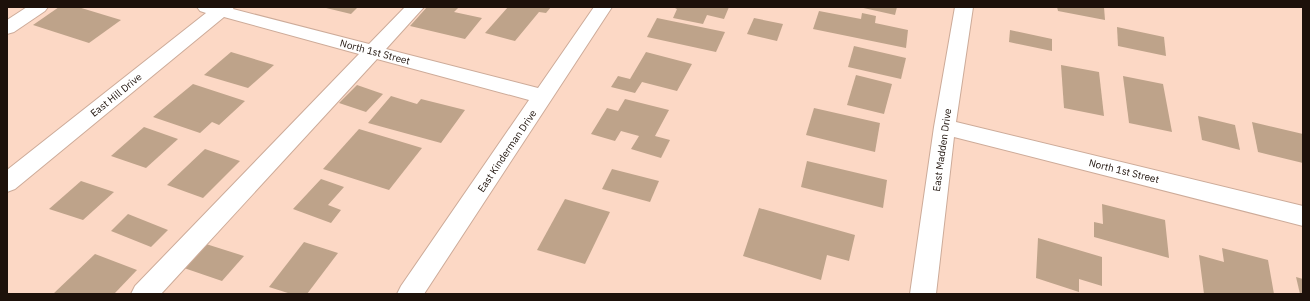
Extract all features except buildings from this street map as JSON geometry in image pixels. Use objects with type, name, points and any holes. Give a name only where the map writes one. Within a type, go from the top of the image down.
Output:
[{"type":"street","points":[[7,28],[39,7]]},
{"type":"street","points":[[144,294],[415,7]]},
{"type":"street","name":"East Kinderman Drive","points":[[410,294],[603,7]]},
{"type":"street","name":"East Madden Drive","points":[[923,294],[944,127],[964,7]]},
{"type":"street","name":"North 1st Street","points":[[217,8],[543,97]]},
{"type":"street","name":"East Hill Drive","points":[[7,183],[217,8]]},
{"type":"street","name":"North 1st Street","points":[[944,127],[1303,216]]}]
